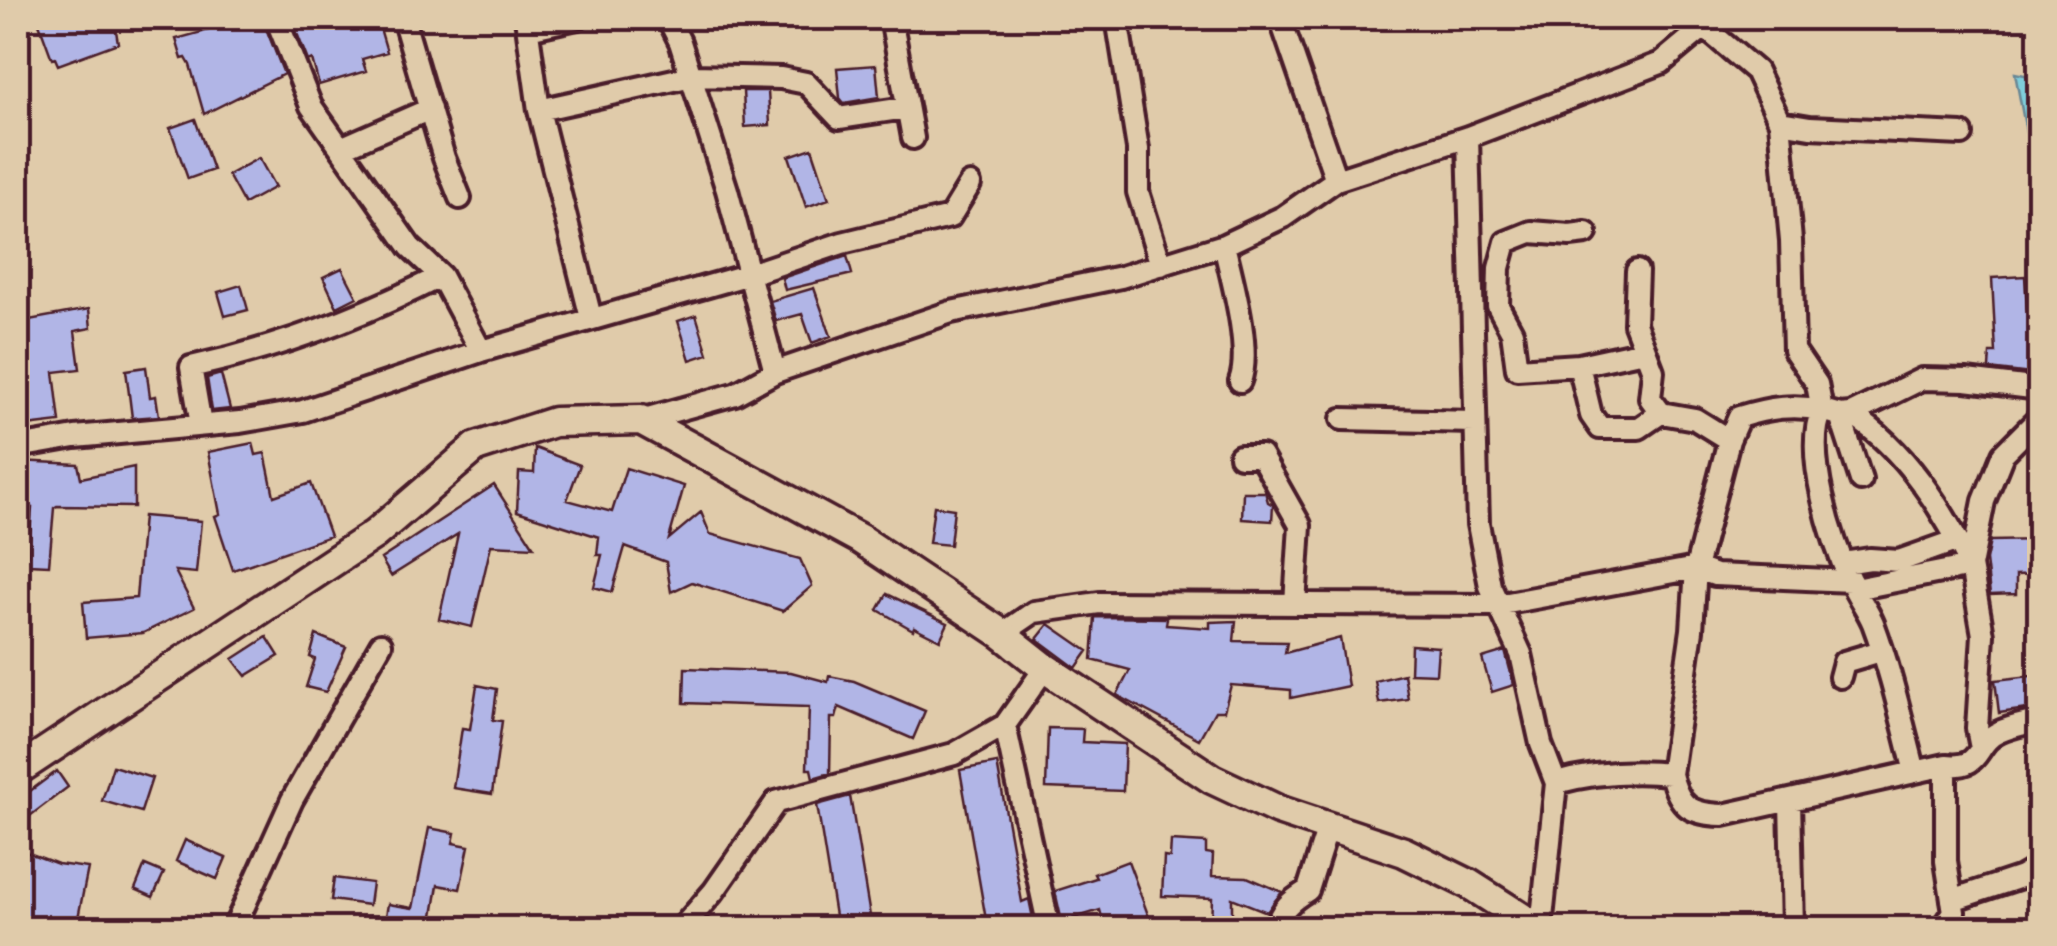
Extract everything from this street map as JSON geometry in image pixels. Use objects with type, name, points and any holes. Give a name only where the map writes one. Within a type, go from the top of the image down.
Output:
[{"type":"main road","points":[[18,770],[374,534],[476,447],[554,422],[641,420],[860,539],[1212,780],[1278,810],[1420,860],[1540,928]]},
{"type":"street","points":[[276,18],[311,106],[410,248],[442,276],[481,350]]},
{"type":"street","points":[[403,18],[460,198]]},
{"type":"street","points":[[577,18],[527,23],[539,110],[591,318]]},
{"type":"street","points":[[668,18],[692,76],[775,372]]},
{"type":"street","points":[[891,18],[913,138]]},
{"type":"street","points":[[1117,18],[1138,150],[1138,192],[1161,265]]},
{"type":"street","points":[[1280,18],[1336,180]]},
{"type":"street","points":[[641,420],[736,394],[775,372],[951,312],[1028,298],[1224,246],[1283,217],[1336,180],[1468,137],[1662,63],[1706,22],[1756,71],[1780,122],[1791,241],[1794,350],[1838,413],[1861,480]]},
{"type":"street","points":[[539,110],[692,76],[781,78],[806,83],[839,118],[905,108]]},
{"type":"street","points":[[341,148],[430,109]]},
{"type":"street","points":[[1780,122],[1810,127],[1962,134]]},
{"type":"street","points":[[1468,137],[1478,524],[1496,605],[1522,654],[1542,744],[1556,783],[1540,928]]},
{"type":"street","points":[[18,447],[76,437],[240,422],[303,411],[481,350],[750,274],[842,243],[950,217],[970,184]]},
{"type":"street","points":[[1586,233],[1570,236],[1532,232],[1506,242],[1499,268],[1498,306],[1512,332],[1516,369],[1580,365],[1644,350]]},
{"type":"street","points":[[1224,246],[1238,308],[1243,358],[1240,381]]},
{"type":"street","points":[[1637,271],[1635,324],[1654,371],[1650,398],[1660,413]]},
{"type":"street","points":[[201,425],[192,367],[376,310],[442,276]]},
{"type":"street","points":[[1580,365],[1591,415],[1600,428],[1639,428],[1660,413],[1695,419],[1728,440]]},
{"type":"street","points":[[1915,772],[1872,620],[1834,539],[1814,446],[1816,426],[1922,379],[2040,389]]},
{"type":"street","points":[[1981,748],[1977,728],[1983,635],[1971,566],[1914,473],[1878,431],[1838,413],[1802,406],[1764,409],[1740,418],[1728,440],[1696,568],[1692,630],[1671,774],[1677,797],[1700,814],[1724,815],[1915,772],[1962,767],[1974,760],[1995,733],[2040,720]]},
{"type":"street","points":[[1971,566],[1984,501],[2003,454],[2040,417]]},
{"type":"street","points":[[1342,419],[1474,422]]},
{"type":"street","points":[[1240,456],[1261,456],[1300,525],[1296,604]]},
{"type":"street","points":[[1850,578],[1870,559],[1899,562],[1958,540]]},
{"type":"street","points":[[1002,634],[1034,612],[1099,603],[1496,605],[1696,568],[1716,576],[1850,578],[1971,566]]},
{"type":"street","points":[[234,928],[292,800],[380,644]]},
{"type":"street","points":[[1840,677],[1844,662],[1881,651]]},
{"type":"street","points":[[682,928],[714,891],[776,802],[954,754],[1005,725],[1045,668]]},
{"type":"street","points":[[1005,725],[1049,928]]},
{"type":"street","points":[[1943,928],[1954,912],[1946,861],[1946,766]]},
{"type":"street","points":[[1556,783],[1629,770],[1671,774]]},
{"type":"street","points":[[1790,800],[1793,928]]},
{"type":"street","points":[[1276,928],[1278,917],[1292,900],[1308,890],[1328,827]]},
{"type":"street","points":[[1952,900],[2040,866]]},
{"type":"water","points":[[2015,73],[2039,78],[2039,168],[2032,164]]},
{"type":"building","points":[[37,18],[114,18],[118,43],[58,65],[52,59]]},
{"type":"building","points":[[228,18],[262,18],[284,74],[204,114],[190,65],[186,58],[182,59],[176,39],[231,24]]},
{"type":"building","points":[[291,18],[377,18],[387,52],[362,59],[366,71],[319,85],[312,59],[308,61]]},
{"type":"building","points":[[876,65],[879,97],[844,103],[837,68]]},
{"type":"building","points":[[743,91],[768,91],[770,125],[745,127]]},
{"type":"building","points":[[195,119],[213,170],[188,179],[170,128]]},
{"type":"building","points":[[812,148],[829,199],[806,207],[789,156]]},
{"type":"building","points":[[259,158],[275,187],[244,204],[228,175]]},
{"type":"building","points":[[847,256],[852,274],[785,290],[782,278]]},
{"type":"building","points":[[342,268],[357,297],[337,307],[323,277]]},
{"type":"building","points":[[2025,276],[2027,309],[2040,307],[2040,375],[1989,369],[1990,353],[1996,353],[1992,278]]},
{"type":"building","points":[[241,285],[248,310],[225,316],[218,292]]},
{"type":"building","points":[[814,288],[831,336],[812,343],[802,314],[776,321],[770,301]]},
{"type":"building","points":[[89,309],[91,328],[75,331],[80,369],[54,372],[60,422],[26,426],[18,371],[18,322]]},
{"type":"building","points":[[696,315],[708,354],[690,360],[678,321]]},
{"type":"building","points":[[146,367],[150,397],[156,396],[159,416],[132,418],[126,370]]},
{"type":"building","points":[[221,374],[230,409],[212,411],[207,378]]},
{"type":"building","points":[[253,443],[256,455],[265,453],[274,496],[311,483],[330,536],[233,570],[215,516],[220,514],[208,452]]},
{"type":"building","points":[[535,448],[580,465],[567,500],[612,512],[626,468],[684,486],[669,539],[701,512],[710,534],[800,559],[812,586],[783,611],[692,582],[671,592],[666,562],[625,547],[612,592],[594,587],[602,555],[597,555],[599,537],[517,511],[519,472],[534,473]]},
{"type":"building","points":[[18,461],[78,464],[81,478],[134,467],[134,507],[57,506],[49,565],[28,564],[32,508],[18,507]]},
{"type":"building","points":[[494,485],[534,547],[491,545],[472,627],[439,619],[458,534],[391,576],[381,559]]},
{"type":"building","points":[[1243,492],[1265,492],[1273,505],[1272,521],[1242,519]]},
{"type":"building","points":[[934,506],[954,509],[950,545],[929,543]]},
{"type":"building","points":[[143,516],[201,521],[196,573],[175,571],[194,608],[143,633],[86,638],[83,602],[136,598]]},
{"type":"building","points":[[2040,540],[2040,574],[2016,575],[2016,594],[1990,595],[1986,560],[1990,541]]},
{"type":"building","points":[[887,594],[948,623],[940,640],[878,610]]},
{"type":"building","points":[[1095,617],[1167,618],[1166,625],[1210,628],[1210,622],[1236,621],[1234,641],[1287,642],[1285,653],[1340,638],[1348,686],[1291,698],[1291,690],[1231,685],[1224,711],[1215,711],[1199,739],[1117,695],[1130,670],[1092,660]]},
{"type":"building","points":[[1049,624],[1088,651],[1076,668],[1037,639]]},
{"type":"building","points":[[316,635],[346,647],[326,692],[306,687],[315,659],[310,657]]},
{"type":"building","points":[[267,637],[279,656],[246,676],[233,659]]},
{"type":"building","points":[[1411,645],[1438,647],[1436,674],[1410,673]]},
{"type":"building","points":[[1505,651],[1514,685],[1492,692],[1482,658]]},
{"type":"building","points":[[685,668],[791,672],[828,682],[829,676],[854,681],[925,711],[913,739],[839,707],[836,718],[831,718],[830,773],[813,778],[811,769],[807,769],[809,707],[684,703]]},
{"type":"building","points":[[1404,674],[1408,699],[1379,703],[1375,681]]},
{"type":"building","points":[[2040,675],[2040,707],[1999,713],[1995,680]]},
{"type":"building","points":[[477,685],[497,689],[493,720],[502,721],[492,794],[453,788],[462,728],[470,729]]},
{"type":"building","points":[[1048,728],[1083,729],[1082,742],[1125,744],[1123,791],[1046,788]]},
{"type":"building","points":[[997,763],[1022,902],[1029,899],[1035,928],[989,928],[986,920],[960,770]]},
{"type":"building","points":[[113,766],[152,778],[141,812],[102,801]]},
{"type":"building","points":[[57,771],[68,787],[18,825],[18,800]]},
{"type":"building","points":[[850,796],[872,928],[837,928],[817,805]]},
{"type":"building","points":[[429,828],[455,833],[453,843],[469,846],[460,889],[438,885],[431,928],[384,928],[388,904],[413,908]]},
{"type":"building","points":[[185,840],[226,858],[217,879],[176,861]]},
{"type":"building","points":[[1171,841],[1206,843],[1206,853],[1213,854],[1212,876],[1247,877],[1282,892],[1267,912],[1232,898],[1232,927],[1211,926],[1212,898],[1162,896],[1164,857],[1170,858]]},
{"type":"building","points":[[18,849],[58,864],[88,868],[76,928],[41,928],[18,919]]},
{"type":"building","points":[[1128,861],[1153,928],[1105,928],[1100,910],[1062,922],[1055,891],[1096,878],[1094,874]]},
{"type":"building","points":[[145,865],[164,873],[153,897],[135,889]]},
{"type":"building","points":[[334,878],[372,883],[369,905],[331,900]]}]
